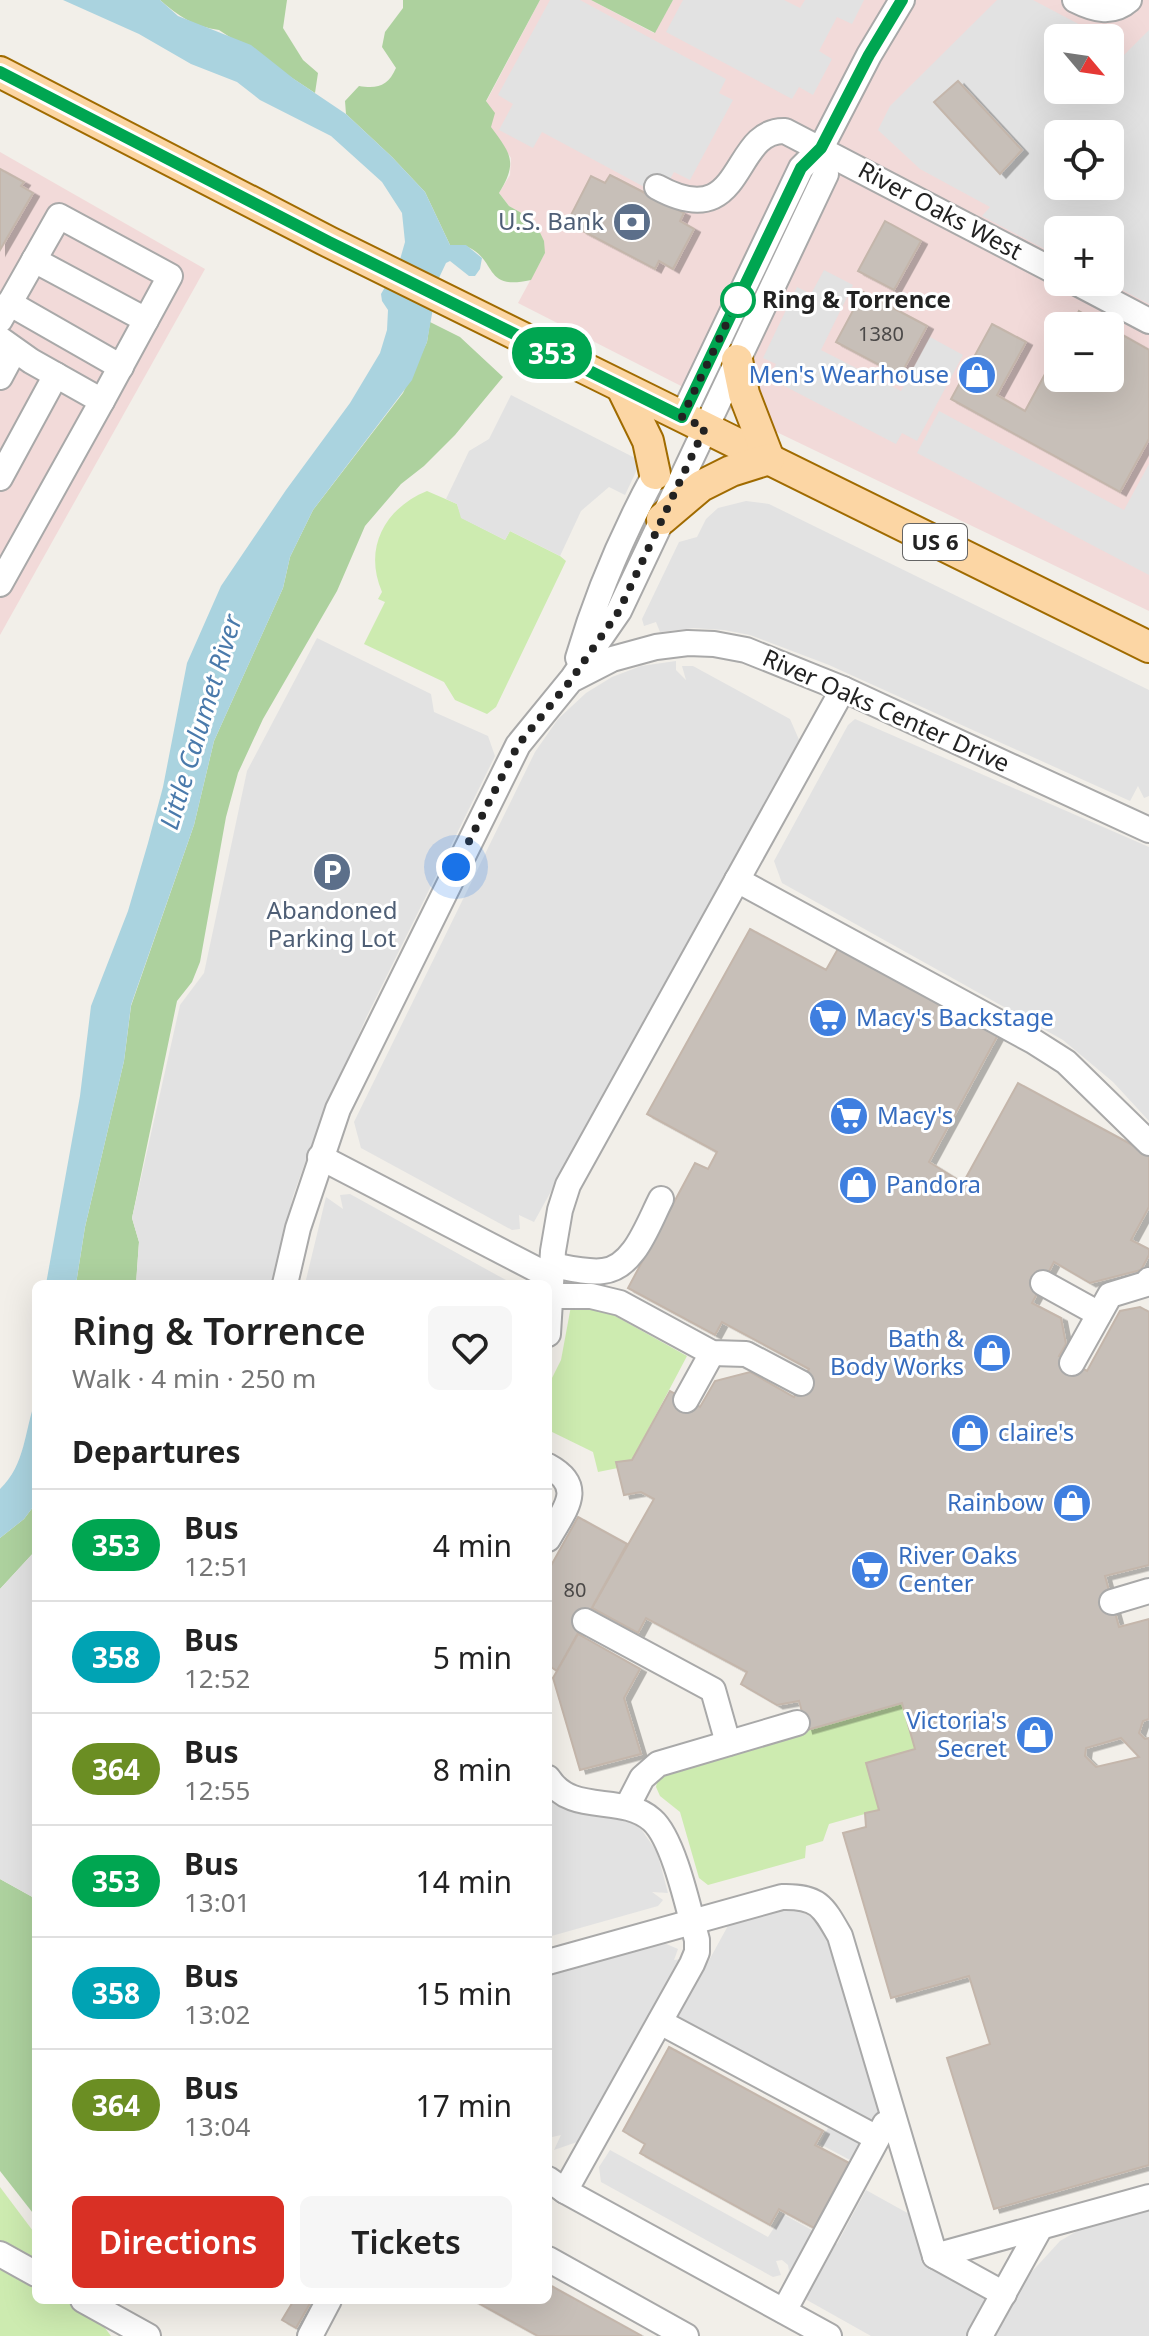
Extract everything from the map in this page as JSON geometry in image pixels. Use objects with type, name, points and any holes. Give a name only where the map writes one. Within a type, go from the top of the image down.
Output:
[{"type":"main road","name":"US 6","points":[[0,72],[329,242],[1149,647]]},
{"type":"main road","points":[[662,519],[701,486],[731,471],[769,459],[744,394],[737,360]]},
{"type":"main road","points":[[622,388],[648,441],[655,474]]},
{"type":"street","points":[[571,680],[619,611],[662,519],[693,423],[801,168],[821,148],[869,55],[902,0]]},
{"type":"street","points":[[1075,0],[1104,10],[1114,9],[1129,0]]},
{"type":"street","name":"River Oaks West","points":[[657,187],[684,198],[697,200],[712,197],[733,179],[764,135],[776,130],[794,133],[1044,266]]},
{"type":"street","points":[[693,423],[737,360],[826,174],[821,148]]},
{"type":"street","points":[[0,584],[121,367],[170,276],[59,216],[5,312],[121,367]]},
{"type":"street","points":[[34,260],[146,320]]},
{"type":"street","points":[[1102,296],[1149,321]]},
{"type":"street","points":[[0,377],[7,345],[102,401]]},
{"type":"street","points":[[0,478],[56,375]]},
{"type":"street","points":[[571,680],[592,609],[628,524],[655,474]]},
{"type":"street","name":"River Oaks Center Drive","points":[[286,1280],[298,1228],[338,1109],[502,774],[518,745],[571,680],[612,659],[656,647],[688,643],[746,650],[843,689],[1149,830]]},
{"type":"street","points":[[551,1280],[556,1227],[568,1185],[843,689]]},
{"type":"street","points":[[737,880],[1033,1041],[1066,1062],[1149,1143]]},
{"type":"street","points":[[320,1157],[551,1280],[620,1266],[630,1256],[661,1199]]},
{"type":"street","points":[[552,1280],[591,1296],[620,1303],[712,1353],[746,1354],[801,1383]]},
{"type":"street","points":[[1072,1363],[1110,1295],[1146,1284],[1149,1280]]},
{"type":"street","points":[[1043,1283],[1099,1314]]},
{"type":"street","points":[[686,1400],[712,1353]]},
{"type":"street","points":[[552,1469],[570,1483],[571,1493],[552,1532]]},
{"type":"street","points":[[1112,1602],[1149,1591]]},
{"type":"street","points":[[585,1621],[713,1690],[728,1743]]},
{"type":"street","points":[[627,1807],[649,1770],[670,1760],[797,1723]]},
{"type":"street","points":[[552,1784],[566,1796],[583,1802],[627,1807],[652,1820],[666,1838],[697,1940],[697,1952],[660,2022],[556,2185],[829,2336]]},
{"type":"street","points":[[552,1961],[782,1897],[801,1897],[817,1902],[840,1936],[935,2256],[1004,2294]]},
{"type":"street","points":[[660,2022],[877,2138]]},
{"type":"street","points":[[784,2311],[892,2112]]},
{"type":"street","points":[[935,2256],[1149,2197]]},
{"type":"street","points":[[980,2336],[1040,2228]]},
{"type":"street","points":[[0,2254],[32,2272]]},
{"type":"street","points":[[552,2261],[686,2336]]},
{"type":"street","points":[[90,2304],[148,2336]]},
{"type":"street","points":[[310,2336],[327,2304]]},
{"type":"shaded area","points":[[540,0],[591,0],[654,33],[673,0],[1149,0],[1149,611],[687,389],[518,303],[545,253],[534,220],[509,206],[499,193],[510,175],[511,158],[490,127],[486,102]]},
{"type":"shaded area","points":[[550,0],[580,0],[726,79],[719,93],[733,100],[690,180],[674,172],[661,196],[542,132],[533,148],[499,130],[513,104],[498,95]]},
{"type":"shaded area","points":[[683,0],[784,0],[800,8],[805,0],[864,0],[852,24],[837,17],[819,51],[832,59],[813,95],[799,87],[792,99],[666,32]]},
{"type":"shaded area","points":[[997,0],[1033,0],[1079,24],[1044,24],[1044,104],[1124,104],[1124,55],[1149,30],[1149,304],[1124,291],[1124,216],[1044,216],[1044,249],[982,216],[990,207],[920,169],[878,130],[890,106]]},
{"type":"shaded area","points":[[0,152],[205,269],[0,635]]},
{"type":"shaded area","points":[[824,270],[853,285],[821,350],[901,391],[930,337],[963,355],[917,441],[902,433],[896,444],[769,378],[776,364],[763,358],[797,287],[811,294]]},
{"type":"shaded area","points":[[511,395],[641,461],[625,495],[609,487],[581,511],[560,556],[510,531],[505,540],[461,518],[457,504],[446,499],[469,451],[489,439]]},
{"type":"shaded area","points":[[939,411],[1124,510],[1149,464],[1149,575],[917,453]]},
{"type":"shaded area","points":[[746,501],[769,504],[1149,690],[1149,796],[1144,798],[1138,786],[1130,801],[829,665],[750,635],[694,628],[660,632],[656,622],[644,626],[642,619],[679,542],[697,537],[706,519],[718,508]]},
{"type":"shaded area","name":"Abandoned Parking Lot","points":[[317,638],[431,694],[434,712],[488,736],[495,756],[366,1018],[314,1138],[293,1196],[273,1280],[136,1280],[139,1242],[132,1218],[180,1005],[204,973],[247,771]]},
{"type":"shaded area","points":[[676,661],[676,670],[686,680],[682,666],[693,666],[790,719],[800,742],[534,1222],[519,1215],[520,1229],[512,1230],[361,1148],[354,1122],[535,752],[558,719],[586,693],[612,677],[641,666]]},
{"type":"shaded area","points":[[855,719],[1149,847],[1149,1121],[1113,1082],[1063,1040],[782,883],[774,861],[848,725]]},
{"type":"shaded area","points":[[350,1194],[506,1280],[306,1280],[326,1197],[343,1209],[340,1195]]},
{"type":"shaded area","points":[[32,1554],[32,1897],[0,1879],[0,1589]]},
{"type":"shaded area","points":[[552,1795],[634,1819],[657,1852],[668,1893],[652,1892],[663,1900],[658,1906],[552,1936]]},
{"type":"shaded area","points":[[792,1908],[812,1917],[834,1945],[880,2109],[852,2161],[820,2144],[828,2128],[666,2039],[730,1922]]},
{"type":"shaded area","points":[[664,1943],[678,1949],[674,1960],[682,1959],[583,2140],[554,2150],[561,2135],[552,2137],[552,1975]]},
{"type":"shaded area","points":[[610,2150],[768,2237],[783,2214],[837,2244],[866,2190],[911,2215],[949,2270],[975,2264],[999,2278],[967,2336],[871,2336],[782,2286],[789,2271],[782,2260],[776,2261],[781,2275],[773,2277],[601,2182],[599,2167]]},
{"type":"shaded area","points":[[1149,2210],[1149,2336],[995,2336],[1027,2277],[1060,2241],[1077,2231]]},
{"type":"green space","points":[[160,0],[287,0],[283,28],[303,60],[318,73],[315,93],[219,30],[187,20]]},
{"type":"green space","points":[[403,0],[540,0],[486,101],[495,113],[491,127],[510,158],[509,173],[499,193],[509,206],[534,220],[544,241],[545,253],[531,280],[516,282],[498,278],[477,253],[466,246],[450,245],[425,192],[346,114],[345,101],[359,86],[382,85],[396,68],[382,47],[385,32],[403,8]]},
{"type":"green space","points":[[591,0],[673,0],[655,33]]},
{"type":"green space","points":[[430,322],[460,337],[503,377],[455,435],[401,484],[365,526],[337,591],[263,719],[238,773],[226,817],[200,962],[192,982],[177,1001],[132,1218],[139,1242],[136,1280],[77,1280],[85,1227],[124,1061],[131,1006],[194,825],[214,741],[283,588],[290,557],[313,510],[403,393],[427,342]]},
{"type":"green space","points":[[427,491],[457,504],[462,518],[505,540],[510,531],[566,561],[496,707],[487,714],[455,700],[444,682],[364,644],[385,602],[378,599],[382,592],[375,560],[382,531],[400,508]]},
{"type":"green space","points":[[590,1302],[687,1356],[632,1460],[617,1462],[618,1468],[598,1472],[593,1452],[552,1432],[552,1378],[561,1360],[571,1306]]},
{"type":"green space","points":[[32,1508],[32,1554],[0,1589],[0,1538]]},
{"type":"green space","points":[[902,1703],[915,1749],[867,1763],[879,1810],[829,1824],[823,1841],[806,1846],[805,1858],[708,1885],[699,1878],[680,1812],[660,1796],[656,1787],[658,1778],[674,1764]]},
{"type":"green space","points":[[0,1879],[32,1897],[32,2212],[0,2171]]},
{"type":"green space","points":[[0,2187],[32,2230],[32,2304],[87,2304],[111,2336],[0,2336]]},
{"type":"water","name":"Little Calumet River","points":[[63,0],[160,0],[178,16],[251,45],[346,114],[425,192],[450,245],[466,245],[482,258],[475,276],[469,276],[450,261],[446,263],[438,280],[427,342],[412,380],[313,510],[290,557],[283,588],[214,741],[194,825],[131,1005],[124,1061],[85,1227],[77,1280],[47,1280],[80,1096],[91,1006],[128,911],[148,843],[163,787],[187,663],[221,586],[350,403],[380,353],[387,330],[388,310],[381,294],[399,263],[405,242],[402,213],[382,182],[331,136],[260,100],[237,82],[191,64],[139,34]]},
{"type":"water","points":[[32,1414],[32,1508],[0,1538],[0,1489],[20,1458]]},
{"type":"building","points":[[958,81],[1022,150],[1000,174],[934,102]]},
{"type":"building","points":[[0,169],[24,182],[21,186],[33,193],[0,250]]},
{"type":"building","name":"U.S. Bank","points":[[610,175],[684,213],[680,221],[694,229],[673,269],[659,261],[655,269],[581,230],[585,223],[571,215],[591,176],[605,183]]},
{"type":"building","points":[[885,221],[921,241],[894,290],[858,271]]},
{"type":"building","points":[[863,292],[927,326],[900,376],[836,342]]},
{"type":"building","points":[[992,324],[1026,342],[997,395],[1025,411],[1044,376],[1044,392],[1124,392],[1124,336],[1149,350],[1149,439],[1120,492],[951,399]]},
{"type":"building","name":"River Oaks Center","points":[[750,929],[826,970],[839,947],[999,1033],[929,1162],[963,1183],[1018,1083],[1149,1154],[1149,1207],[1131,1240],[1149,1249],[1141,1270],[1090,1283],[1054,1262],[1032,1303],[1061,1318],[1066,1344],[1059,1356],[1087,1371],[1120,1311],[1140,1307],[1149,1312],[1149,1565],[1105,1576],[1119,1627],[1149,1619],[1149,1719],[1143,1721],[1139,1733],[1145,1739],[1149,1738],[1149,2165],[994,2209],[947,2058],[990,2044],[969,1976],[891,1998],[843,1833],[866,1827],[865,1813],[879,1810],[866,1763],[915,1749],[902,1703],[807,1730],[799,1701],[777,1705],[741,1684],[747,1672],[646,1618],[638,1633],[592,1608],[654,1499],[641,1492],[624,1495],[616,1462],[632,1460],[670,1391],[700,1407],[715,1381],[750,1372],[794,1397],[809,1369],[722,1322],[715,1335],[628,1288],[695,1163],[708,1169],[717,1152],[647,1114]],"holes":[[[1121,1738],[1139,1757],[1096,1767],[1085,1756],[1086,1748]]]},
{"type":"building","points":[[578,1517],[627,1544],[557,1671],[552,1668],[552,1564]]},
{"type":"building","points":[[578,1634],[640,1669],[624,1698],[641,1754],[580,1770],[553,1678]]},
{"type":"building","points":[[669,2047],[823,2131],[815,2145],[849,2163],[814,2228],[779,2209],[770,2225],[640,2153],[645,2144],[623,2131]]},
{"type":"building","points":[[552,2286],[642,2336],[538,2336],[480,2304],[552,2304]]},
{"type":"building","points":[[292,2304],[310,2304],[296,2328],[282,2320]]},
{"type":"bus line","name":"353","points":[[0,72],[329,242],[682,417],[801,168],[821,148],[869,55],[902,0]]},
{"type":"place","name":"U.S. Bank","points":[[632,222]]},
{"type":"place","name":"Ring & Torrence","points":[[738,300]]},
{"type":"place","name":"Men's Wearhouse","points":[[977,375]]},
{"type":"place","name":"Abandoned Parking Lot","points":[[332,872]]},
{"type":"place","name":"Macy's Backstage","points":[[828,1018]]},
{"type":"place","name":"Macy's","points":[[849,1116]]},
{"type":"place","name":"Pandora","points":[[858,1185]]},
{"type":"place","name":"Bath & Body Works","points":[[992,1353]]},
{"type":"place","name":"claire's","points":[[970,1433]]},
{"type":"place","name":"Rainbow","points":[[1072,1503]]},
{"type":"place","name":"River Oaks Center","points":[[870,1570]]},
{"type":"place","name":"Victoria's Secret","points":[[1035,1735]]},
{"type":"route","points":[[456,867],[518,745],[571,680],[619,611],[705,428],[682,417],[742,291],[738,300]]}]
